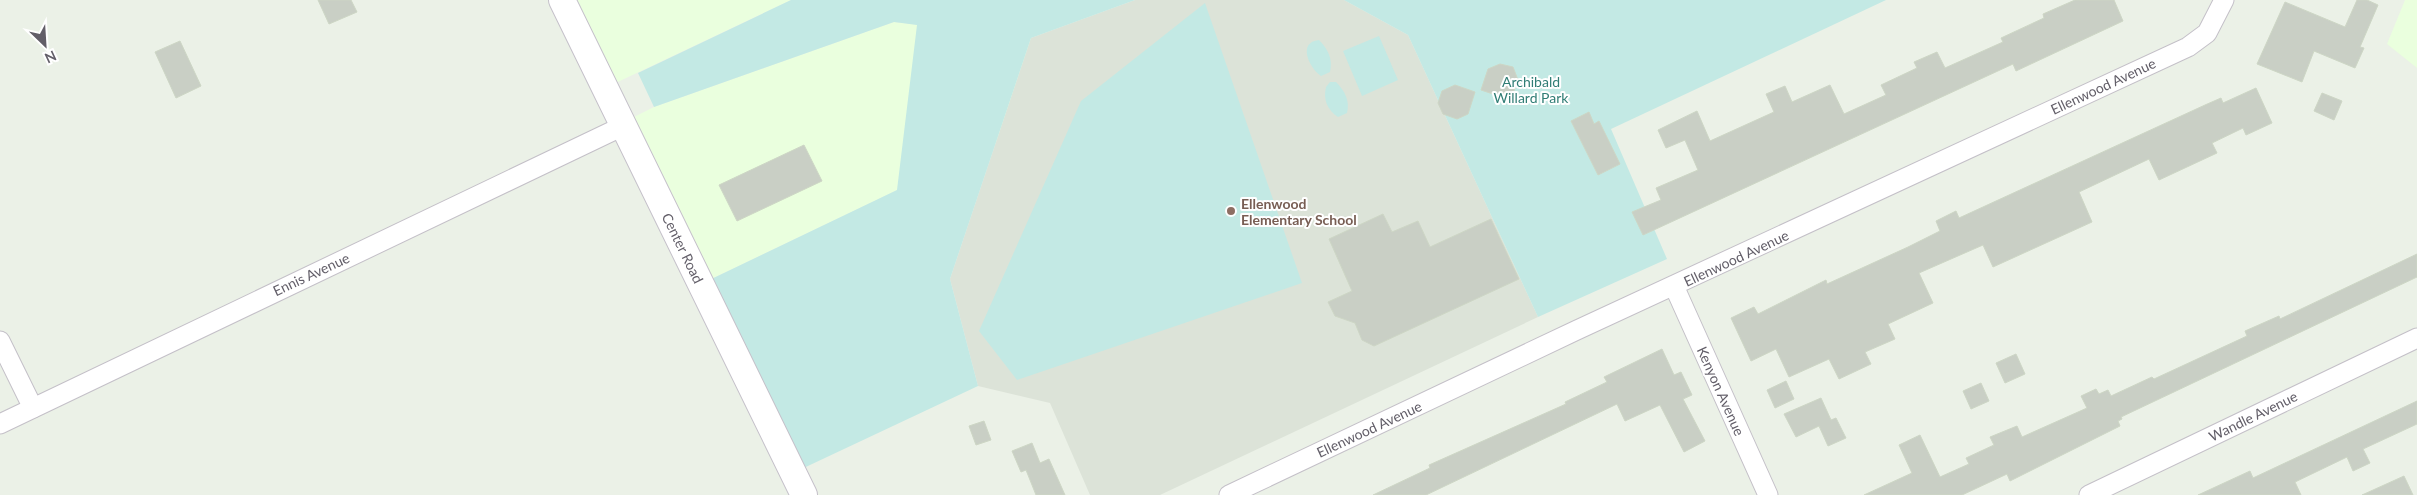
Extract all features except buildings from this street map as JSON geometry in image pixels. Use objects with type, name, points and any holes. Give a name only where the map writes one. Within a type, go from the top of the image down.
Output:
[{"type":"main road","name":"Center Road","points":[[562,0],[804,495]]},
{"type":"street","name":"Ellenwood Avenue","points":[[1230,495],[2188,47],[2207,33],[2224,0]]},
{"type":"street","name":"Ennis Avenue","points":[[0,424],[623,126]]},
{"type":"street","name":"Kenyon Avenue","points":[[1674,286],[1768,495]]},
{"type":"street","name":"Wandle Avenue","points":[[2089,495],[2417,338]]},
{"type":"street","points":[[0,341],[33,408]]},
{"type":"shaded area","points":[[562,0],[791,0],[605,88]]},
{"type":"shaded area","name":"Ellenwood Elementary School","points":[[1135,0],[1344,0],[1408,35],[1538,317],[1160,495],[1090,495],[1050,403],[978,386],[950,279],[1031,38]]},
{"type":"shaded area","points":[[2405,0],[2417,0],[2417,68],[2387,44]]},
{"type":"shaded area","points":[[894,22],[1031,38],[996,143],[701,284],[622,123],[654,107]]},
{"type":"green space","points":[[791,0],[1135,0],[1031,38],[950,279],[978,386],[793,473],[701,284],[897,190],[917,25],[894,22],[654,107],[638,73]]},
{"type":"green space","name":"Archibald Willard Park","points":[[1344,0],[1886,0],[1611,129],[1667,259],[1538,317],[1408,35]]},
{"type":"green space","points":[[1205,3],[1302,283],[1017,380],[979,331],[1081,101]]},
{"type":"green space","points":[[1379,36],[1398,80],[1362,96],[1343,51]]},
{"type":"green space","points":[[1319,40],[1325,47],[1331,63],[1330,72],[1321,76],[1309,62],[1307,56],[1308,45]]},
{"type":"green space","points":[[1330,82],[1336,82],[1347,100],[1347,113],[1338,117],[1331,111],[1326,100],[1325,91]]},
{"type":"place","name":"Ellenwood Elementary School","points":[[1231,211]]}]
